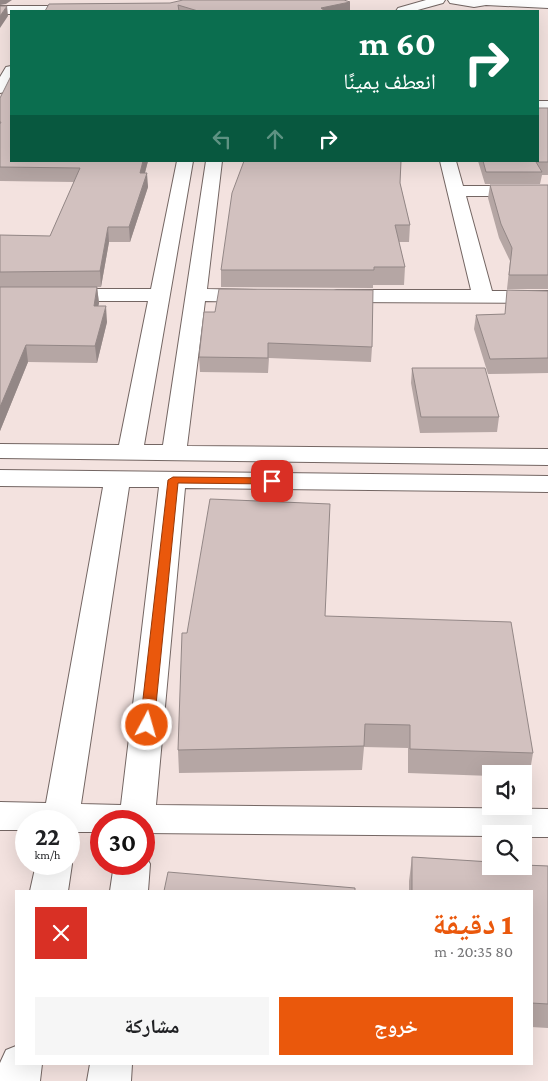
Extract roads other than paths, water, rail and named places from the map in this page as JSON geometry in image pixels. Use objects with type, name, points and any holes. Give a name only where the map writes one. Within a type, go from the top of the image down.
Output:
[{"type":"street","points":[[25,10],[38,0]]},
{"type":"street","points":[[405,10],[439,0]]},
{"type":"street","points":[[454,0],[474,3]]},
{"type":"street","points":[[442,10],[493,1],[548,4]]},
{"type":"street","points":[[0,10],[94,10]]},
{"type":"street","points":[[0,89],[8,63]]},
{"type":"street","points":[[130,452],[185,162]]},
{"type":"street","points":[[138,810],[167,466],[196,295],[214,162]]},
{"type":"street","points":[[448,162],[483,296]]},
{"type":"street","points":[[455,191],[548,191]]},
{"type":"street","points":[[0,295],[159,295]]},
{"type":"street","points":[[196,295],[275,296]]},
{"type":"street","points":[[314,296],[548,297]]},
{"type":"street","points":[[0,451],[130,452],[167,466],[548,484]]},
{"type":"street","points":[[0,478],[117,479],[167,466],[548,457]]},
{"type":"street","points":[[62,810],[117,479]]},
{"type":"street","points":[[0,816],[15,817]]},
{"type":"street","points":[[155,820],[548,823]]},
{"type":"street","points":[[49,890],[52,875]]},
{"type":"street","points":[[129,890],[131,875]]},
{"type":"street","points":[[18,1081],[21,1065]]},
{"type":"street","points":[[109,1081],[111,1065]]}]
